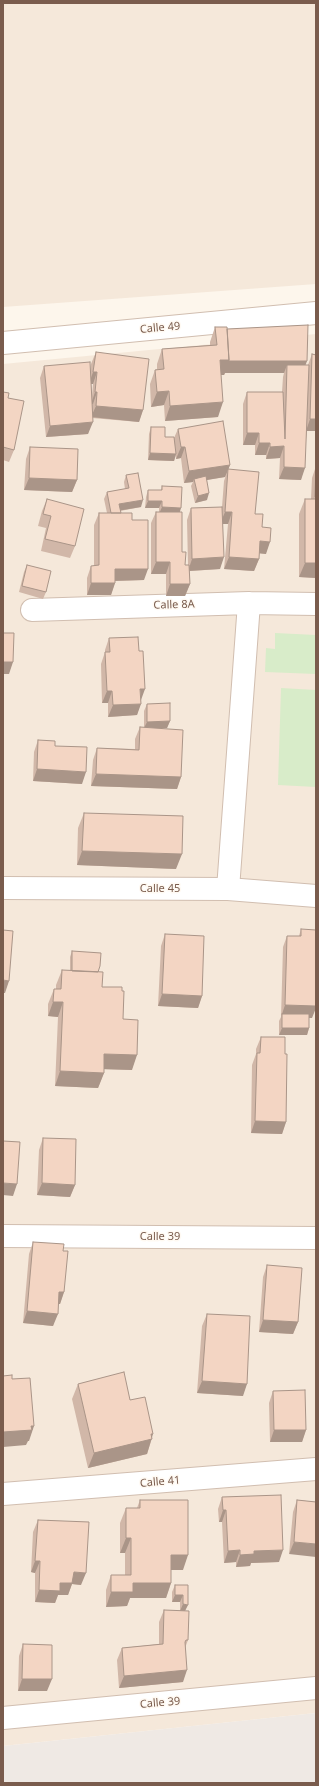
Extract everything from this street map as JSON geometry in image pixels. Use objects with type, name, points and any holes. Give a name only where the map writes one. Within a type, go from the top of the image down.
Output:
[{"type":"street","name":"Calle 49","points":[[3,343],[316,314]]},
{"type":"street","name":"Calle 8A","points":[[32,610],[249,603],[316,604]]},
{"type":"street","points":[[228,889],[249,603]]},
{"type":"street","name":"Calle 45","points":[[3,888],[228,889],[316,896]]},
{"type":"street","name":"Calle 39","points":[[3,1236],[316,1238]]},
{"type":"street","name":"Calle 41","points":[[3,1494],[316,1469]]},
{"type":"street","name":"Calle 39","points":[[3,1718],[316,1688]]},
{"type":"shaded area","points":[[3,3],[316,3],[316,284],[3,307]]},
{"type":"shaded area","points":[[316,334],[316,1713],[3,1746],[3,364]]},
{"type":"shaded area","points":[[316,1713],[316,1783],[3,1783],[3,1746]]},
{"type":"green space","points":[[275,633],[316,635],[316,674],[265,672],[266,648],[275,649]]},
{"type":"green space","points":[[281,688],[316,690],[316,787],[278,785]]},
{"type":"building","points":[[308,325],[307,361],[229,361],[227,329]]},
{"type":"building","points":[[215,327],[227,327],[229,360],[220,360],[223,402],[170,406],[169,391],[157,392],[155,370],[164,369],[162,349],[217,345]]},
{"type":"building","points":[[96,352],[149,359],[143,410],[96,406],[97,392],[95,392],[97,372],[93,372]]},
{"type":"building","points":[[312,354],[316,355],[316,419],[310,419]]},
{"type":"building","points":[[90,362],[93,422],[50,426],[44,366]]},
{"type":"building","points":[[287,365],[309,365],[305,468],[284,467],[284,446],[270,447],[270,443],[259,443],[259,433],[247,433],[247,392],[283,392],[285,439]]},
{"type":"building","points":[[3,392],[9,393],[8,398],[24,401],[14,450],[3,447]]},
{"type":"building","points":[[223,421],[230,465],[189,471],[185,447],[181,447],[178,429]]},
{"type":"building","points":[[151,427],[165,427],[165,437],[174,437],[176,454],[150,453]]},
{"type":"building","points":[[30,447],[78,449],[77,480],[29,478]]},
{"type":"building","points":[[316,466],[316,497],[315,497]]},
{"type":"building","points":[[228,469],[259,472],[255,514],[263,514],[262,527],[271,528],[270,542],[260,541],[259,559],[229,557],[232,512],[225,512]]},
{"type":"building","points":[[138,473],[143,500],[119,504],[121,513],[111,513],[107,492],[129,488],[126,475]]},
{"type":"building","points":[[206,476],[209,493],[198,496],[194,479]]},
{"type":"building","points":[[162,486],[182,487],[181,508],[162,507],[162,501],[148,501],[148,490],[162,490]]},
{"type":"building","points":[[47,499],[84,509],[75,546],[45,539],[51,516],[43,514]]},
{"type":"building","points":[[305,499],[316,499],[316,563],[305,563]]},
{"type":"building","points":[[222,507],[224,557],[192,559],[191,508]]},
{"type":"building","points":[[156,512],[182,512],[182,552],[186,552],[185,565],[189,565],[190,584],[170,584],[170,562],[156,562]]},
{"type":"building","points":[[99,513],[132,513],[132,520],[148,520],[148,569],[115,569],[115,583],[91,583],[91,566],[99,565]]},
{"type":"building","points":[[27,565],[51,571],[46,592],[22,586]]},
{"type":"building","points":[[3,633],[14,633],[13,662],[3,662]]},
{"type":"building","points":[[138,637],[139,651],[143,651],[145,689],[140,689],[141,704],[113,705],[112,691],[107,691],[105,652],[110,652],[109,638]]},
{"type":"building","points":[[170,703],[170,721],[147,722],[147,704]]},
{"type":"building","points":[[140,727],[183,730],[181,777],[96,774],[97,748],[139,750]]},
{"type":"building","points":[[38,740],[55,741],[55,746],[87,747],[86,772],[37,769]]},
{"type":"building","points":[[84,813],[183,816],[182,854],[82,851]]},
{"type":"building","points":[[301,929],[316,930],[316,1006],[285,1005],[287,936],[301,936]]},
{"type":"building","points":[[3,930],[13,931],[9,981],[3,980]]},
{"type":"building","points":[[165,934],[204,936],[202,996],[162,994]]},
{"type":"building","points":[[72,951],[101,953],[98,972],[72,971]]},
{"type":"building","points":[[62,970],[103,972],[102,987],[122,987],[122,991],[124,991],[123,1019],[138,1020],[137,1055],[104,1054],[104,1073],[60,1071],[63,1002],[53,1002],[54,989],[61,989]]},
{"type":"building","points":[[282,1014],[309,1014],[309,1028],[282,1028]]},
{"type":"building","points":[[261,1037],[285,1037],[285,1054],[287,1054],[286,1122],[255,1121],[257,1053],[260,1053]]},
{"type":"building","points":[[43,1138],[76,1139],[75,1185],[42,1183]]},
{"type":"building","points":[[3,1141],[20,1142],[17,1184],[3,1183]]},
{"type":"building","points":[[33,1242],[64,1244],[63,1251],[68,1251],[64,1292],[59,1292],[58,1314],[27,1311]]},
{"type":"building","points":[[267,1265],[302,1268],[298,1322],[263,1320]]},
{"type":"building","points":[[207,1314],[250,1316],[247,1384],[202,1381]]},
{"type":"building","points":[[124,1372],[130,1400],[145,1397],[153,1434],[151,1434],[152,1439],[94,1453],[78,1384]]},
{"type":"building","points":[[12,1375],[12,1379],[30,1378],[34,1426],[31,1426],[32,1430],[3,1432],[3,1376]]},
{"type":"building","points":[[305,1390],[306,1430],[274,1430],[273,1391]]},
{"type":"building","points":[[281,1495],[283,1550],[254,1551],[254,1554],[240,1555],[240,1550],[228,1551],[226,1510],[223,1510],[222,1497]]},
{"type":"building","points":[[140,1500],[188,1500],[188,1555],[171,1555],[171,1583],[133,1583],[133,1592],[111,1592],[111,1575],[131,1575],[131,1538],[126,1538],[126,1508],[140,1508]]},
{"type":"building","points":[[297,1500],[316,1502],[316,1544],[294,1542]]},
{"type":"building","points":[[38,1520],[89,1522],[86,1573],[74,1572],[72,1583],[60,1583],[60,1591],[39,1590],[40,1561],[35,1561]]},
{"type":"building","points":[[175,1585],[188,1585],[188,1605],[183,1604],[183,1595],[175,1595]]},
{"type":"building","points":[[164,1610],[189,1611],[188,1640],[185,1642],[187,1670],[124,1676],[122,1648],[163,1644]]},
{"type":"building","points":[[23,1644],[52,1645],[52,1679],[22,1679]]}]
